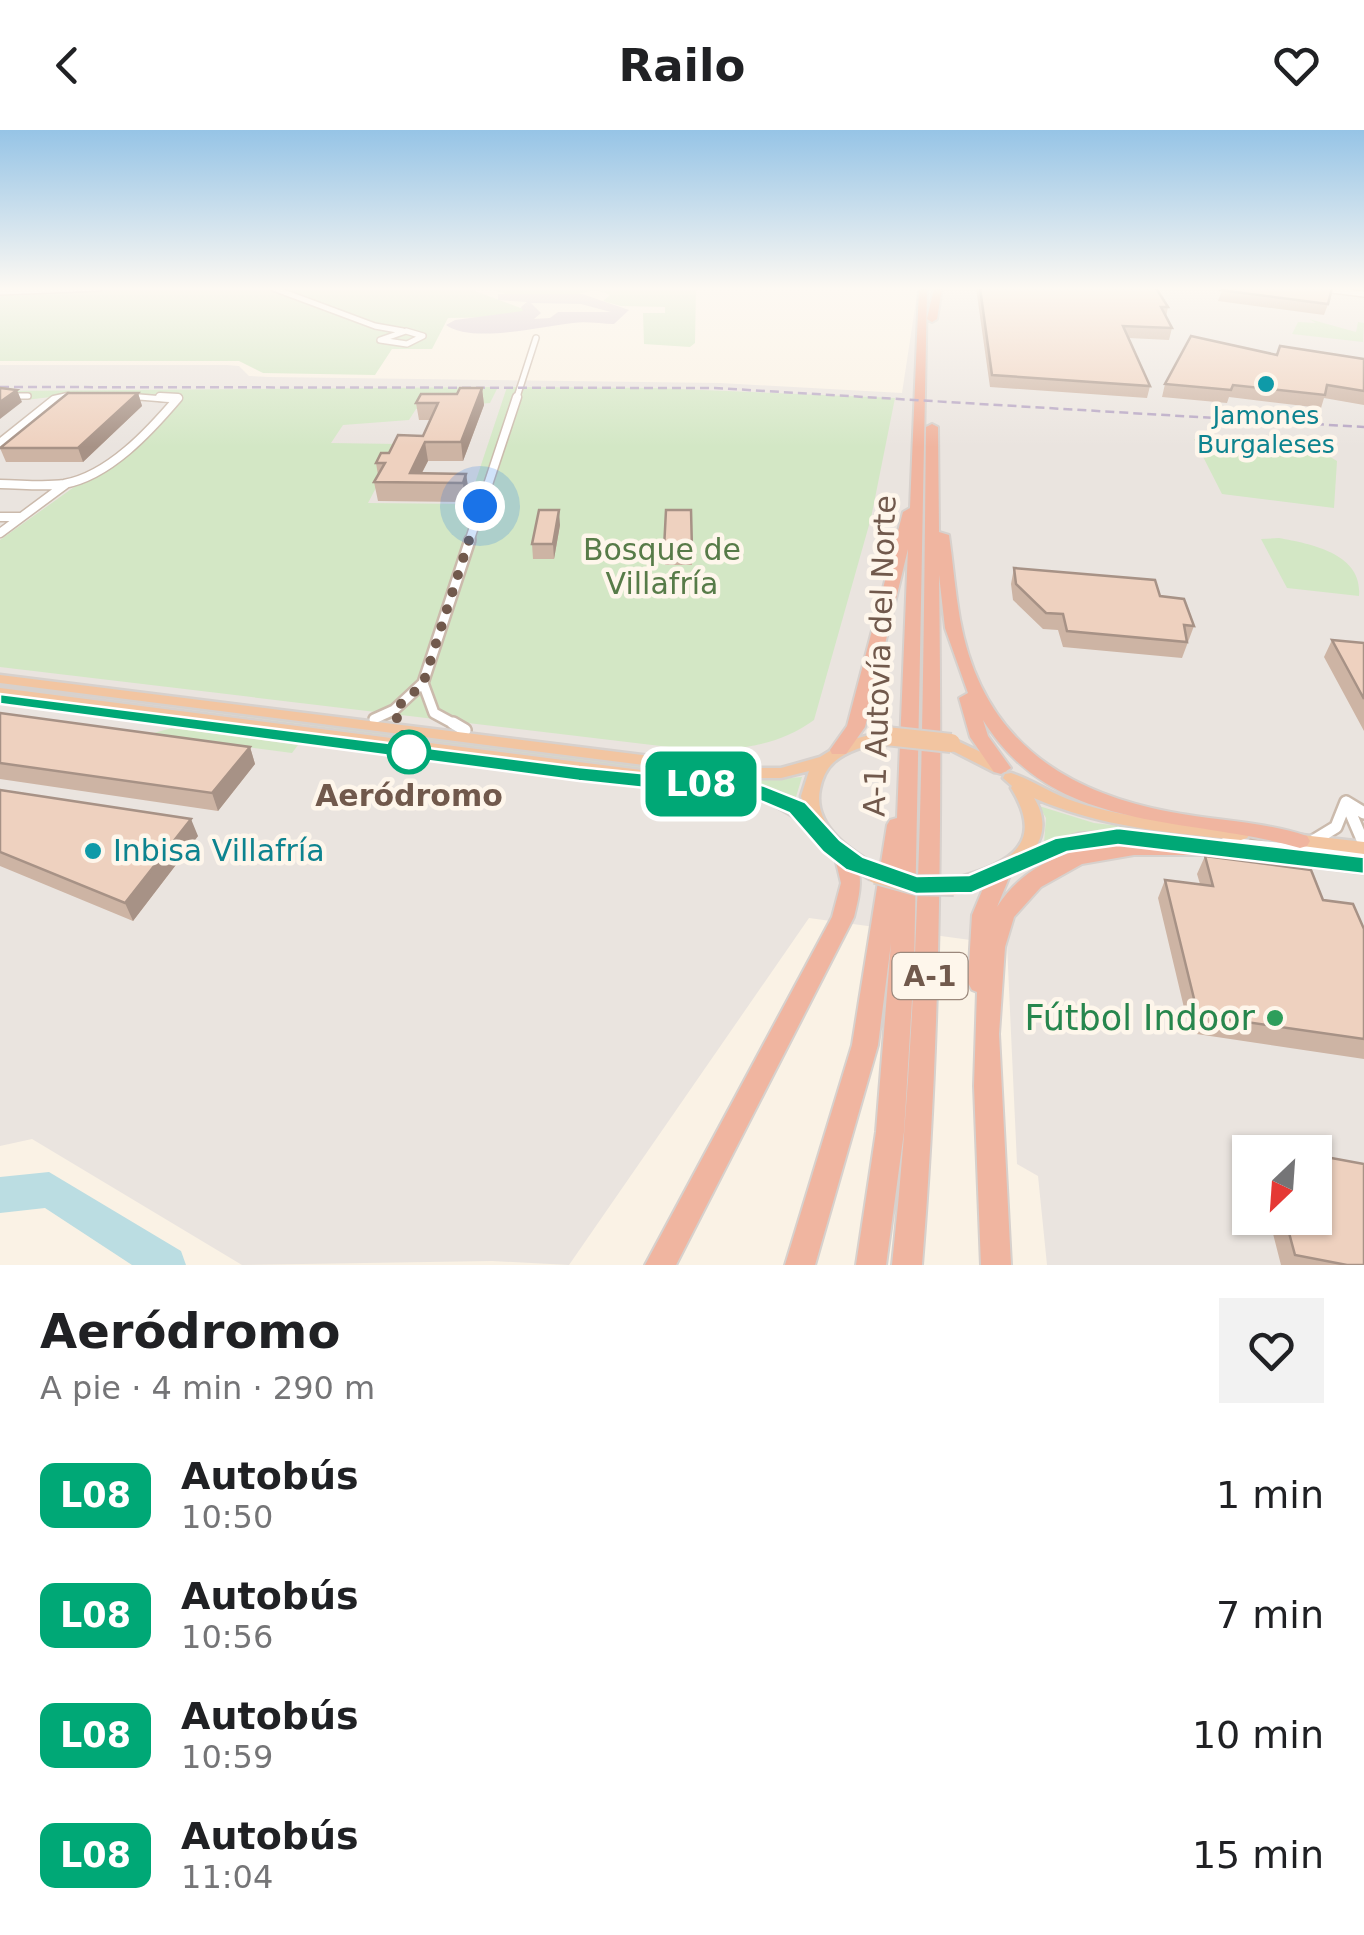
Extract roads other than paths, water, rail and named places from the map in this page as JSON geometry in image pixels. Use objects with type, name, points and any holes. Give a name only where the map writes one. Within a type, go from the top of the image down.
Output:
[{"type":"highway","name":"A-1 Autovía del Norte","points":[[908,1254],[923,1104],[931,953],[924,341]]},
{"type":"highway","name":"A-1 Autovía del Norte","points":[[871,1265],[897,1051],[931,341]]},
{"type":"highway","points":[[925,459],[938,463],[951,617],[977,731],[1024,794],[1033,824],[1028,848],[1009,867],[986,901],[982,928],[980,998],[989,1088],[996,1265]]},
{"type":"highway","name":"A-1","points":[[839,750],[856,727],[925,459]]},
{"type":"highway","points":[[951,617],[986,717],[1013,750],[1047,774],[1131,809],[1268,831],[1304,841]]},
{"type":"highway","points":[[0,680],[746,773],[781,774],[886,736],[952,743],[1043,799],[1101,818],[1364,848]]},
{"type":"highway","points":[[0,692],[737,789],[774,797],[814,821],[846,858],[876,874],[916,885],[954,886],[1079,840],[1118,836],[1364,866]]},
{"type":"highway","points":[[814,821],[809,786],[822,762]]},
{"type":"highway","points":[[800,1265],[838,1147],[865,1045],[908,765]]},
{"type":"highway","points":[[989,1088],[996,935],[1004,914],[1026,888],[1059,865],[1110,850],[1214,848]]},
{"type":"highway","points":[[660,1265],[843,918],[852,884],[846,858]]},
{"type":"street","points":[[382,341],[400,345],[410,341]]},
{"type":"street","points":[[374,719],[394,710],[423,684],[535,341]]},
{"type":"street","points":[[0,396],[28,396]]},
{"type":"street","points":[[0,442],[54,400],[89,396]]},
{"type":"street","points":[[0,533],[66,484],[86,477],[137,440],[178,398],[107,396]]},
{"type":"street","points":[[0,484],[66,484]]},
{"type":"street","points":[[0,517],[22,517]]},
{"type":"street","points":[[423,684],[434,713],[464,730]]},
{"type":"street","points":[[1304,841],[1336,827],[1346,802]]},
{"type":"street","points":[[1346,802],[1364,813]]},
{"type":"street","points":[[1214,848],[1226,844],[1345,856],[1364,848],[1346,802]]},
{"type":"waterway","points":[[0,1195],[49,1190],[167,1265]]},
{"type":"railway","points":[[0,387],[715,388],[1364,427]]},
{"type":"place","name":"Jamones Burgaleses","points":[[1266,384]]},
{"type":"place","name":"Aeródromo","points":[[409,752]]},
{"type":"place","name":"Inbisa Villafría","points":[[93,851]]},
{"type":"place","name":"Fútbol Indoor","points":[[1275,1018]]},
{"type":"park label","name":"Bosque de Villafría","points":[[662,567]]}]
